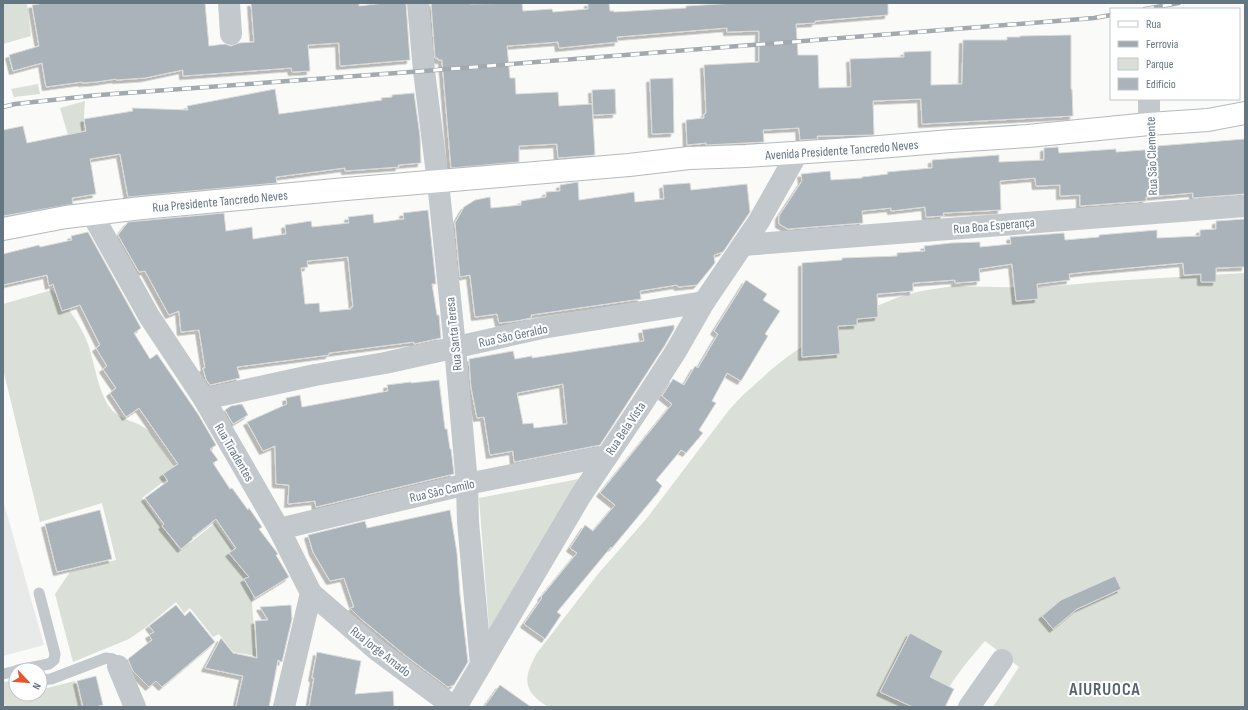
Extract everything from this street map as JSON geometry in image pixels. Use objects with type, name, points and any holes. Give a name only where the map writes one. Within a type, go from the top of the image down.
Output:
[{"type":"street","points":[[229,3],[231,34]]},
{"type":"street","name":"Rua Santa Teresa","points":[[418,3],[424,72],[438,182],[455,347],[467,484],[468,522],[481,665]]},
{"type":"street","name":"Rua São Clemente","points":[[1149,100],[1149,124]]},
{"type":"street","name":"Avenida Presidente Tancredo Neves","points":[[438,182],[629,165],[689,158],[746,156],[867,148],[950,140],[1028,136],[1149,124],[1208,120],[1245,113]]},
{"type":"street","name":"Rua Bela Vista","points":[[455,707],[581,495],[676,351],[704,302],[758,221],[798,152]]},
{"type":"street","name":"Rua Presidente Tancredo Neves","points":[[3,229],[66,217],[92,214],[218,201],[438,182]]},
{"type":"street","name":"Rua Boa Esperança","points":[[743,245],[1152,212],[1245,206]]},
{"type":"street","name":"Rua Tiradentes","points":[[92,214],[149,316],[204,399],[279,530],[311,593]]},
{"type":"street","name":"Rua São Geraldo","points":[[204,399],[315,375],[386,363],[542,328],[704,302]]},
{"type":"street","name":"Rua São Camilo","points":[[279,530],[467,484],[607,456]]},
{"type":"street","points":[[284,707],[311,593]]},
{"type":"street","name":"Rua Jorge Amado","points":[[311,593],[378,651],[455,707]]},
{"type":"street","points":[[969,707],[1002,660]]},
{"type":"street","points":[[118,666],[135,707]]},
{"type":"lane","points":[[40,593],[54,654],[54,660],[48,664]]},
{"type":"lane","points":[[48,678],[56,677],[104,658],[113,659],[118,666]]},
{"type":"path","name":"Rua São Clemente","points":[[1149,124],[1152,212]]},
{"type":"shaded area","points":[[3,500],[44,645],[3,656]]},
{"type":"green space","points":[[3,3],[27,3],[31,36],[3,44]]},
{"type":"green space","points":[[38,84],[40,94],[14,97],[11,89]]},
{"type":"green space","points":[[85,101],[83,133],[68,135],[60,108]]},
{"type":"green space","points":[[1245,273],[1245,707],[993,707],[1019,667],[985,641],[965,664],[948,689],[939,707],[548,707],[539,701],[529,689],[527,677],[537,653],[598,574],[647,518],[729,410],[772,369],[803,346],[869,309],[899,297],[921,291],[954,286],[1033,288],[1111,281]]},
{"type":"green space","points":[[52,290],[73,315],[85,336],[101,391],[108,405],[118,415],[140,425],[151,433],[176,472],[142,498],[180,551],[215,523],[241,559],[254,587],[252,603],[256,656],[233,652],[219,634],[213,637],[190,608],[184,613],[176,602],[145,628],[129,639],[73,662],[55,594],[70,572],[116,560],[102,503],[40,522],[3,369],[3,304]]},
{"type":"green space","points":[[584,478],[490,641],[479,498]]},
{"type":"green space","points":[[8,681],[8,702],[48,702],[48,688],[75,681],[81,707],[11,707],[3,705],[3,682]]},
{"type":"building","points":[[45,3],[205,3],[209,46],[225,44],[231,46],[239,43],[254,42],[251,3],[359,3],[359,6],[384,3],[406,3],[410,60],[340,66],[339,43],[308,45],[310,71],[292,72],[291,68],[183,76],[183,70],[145,78],[82,82],[46,87],[42,63],[13,71],[9,55],[39,46],[32,5]]},
{"type":"building","points":[[431,3],[522,3],[523,11],[552,9],[553,12],[588,9],[588,3],[609,3],[610,11],[614,12],[686,8],[686,6],[736,3],[888,3],[888,15],[796,24],[798,55],[818,55],[819,88],[851,87],[850,59],[904,57],[904,52],[931,51],[931,85],[962,84],[963,40],[1007,40],[1007,37],[1071,35],[1071,89],[1073,116],[922,124],[921,99],[873,101],[874,135],[817,136],[818,139],[800,140],[799,128],[763,130],[764,142],[706,145],[706,143],[687,145],[686,120],[704,118],[704,114],[706,113],[704,65],[759,62],[759,31],[727,32],[727,28],[617,37],[618,42],[559,48],[558,42],[507,46],[510,78],[515,78],[516,94],[558,92],[559,106],[592,104],[595,155],[558,158],[557,144],[519,146],[519,162],[451,168],[442,60],[435,58]]},
{"type":"building","points":[[673,78],[674,133],[652,134],[650,79]]},
{"type":"building","points":[[275,89],[279,114],[382,100],[381,98],[392,97],[392,95],[414,93],[420,136],[421,163],[398,165],[399,167],[345,171],[345,168],[276,177],[277,183],[128,197],[120,154],[90,159],[96,194],[72,198],[73,204],[3,216],[3,130],[23,126],[27,143],[86,131],[84,119],[133,111],[132,108],[188,110],[187,106]]},
{"type":"building","points":[[615,89],[616,114],[593,115],[592,90]]},
{"type":"building","points":[[1245,139],[1245,194],[1193,198],[1193,193],[1146,197],[1146,201],[1080,206],[1080,195],[1060,196],[1060,185],[1036,186],[1035,178],[1000,181],[1001,210],[943,213],[944,216],[926,217],[925,207],[891,211],[891,208],[862,211],[863,223],[788,229],[779,224],[779,216],[802,181],[801,174],[830,171],[831,180],[862,178],[888,174],[887,172],[932,168],[932,160],[999,155],[999,162],[1044,160],[1044,148],[1058,147],[1059,153],[1116,149],[1116,152],[1157,149],[1157,146]]},
{"type":"building","points":[[578,182],[579,200],[634,192],[635,202],[664,199],[663,185],[690,183],[691,190],[747,184],[750,212],[723,252],[714,255],[715,263],[697,285],[678,287],[677,285],[640,291],[641,299],[531,315],[531,318],[516,321],[499,323],[497,314],[475,317],[470,275],[460,277],[455,223],[464,207],[475,200],[490,197],[491,208],[521,205],[521,201],[546,197],[546,192],[560,191],[560,185]]},
{"type":"building","points":[[428,210],[436,284],[432,284],[437,315],[439,315],[441,338],[414,344],[414,342],[329,353],[329,355],[237,367],[240,378],[210,385],[206,379],[203,368],[205,368],[199,330],[181,332],[179,311],[169,315],[145,271],[139,272],[118,235],[128,222],[224,213],[226,231],[252,227],[253,239],[286,234],[285,225],[311,221],[312,227],[349,223],[348,217],[373,214],[374,223],[404,219],[403,213]],"holes":[[[348,257],[353,307],[351,307],[351,309],[320,312],[319,303],[305,304],[301,268],[308,267],[307,261]]]},
{"type":"building","points":[[1245,219],[1245,267],[1216,268],[1216,282],[1201,282],[1201,274],[1184,275],[1183,263],[1086,272],[1069,274],[1070,280],[1037,284],[1038,299],[1016,301],[1012,264],[979,269],[980,281],[955,283],[955,280],[913,283],[913,291],[877,294],[878,317],[857,319],[857,325],[838,326],[840,354],[802,357],[802,263],[842,260],[842,258],[897,256],[897,253],[925,251],[924,246],[951,243],[980,242],[980,247],[1011,244],[1010,237],[1064,233],[1065,240],[1099,237],[1099,235],[1157,230],[1157,238],[1200,236],[1200,230],[1216,229],[1216,221]]},
{"type":"building","points":[[88,232],[141,328],[134,333],[150,359],[157,354],[198,414],[216,445],[210,449],[218,460],[213,463],[230,489],[232,488],[248,510],[249,508],[262,527],[259,529],[278,554],[276,555],[289,577],[255,598],[244,579],[249,577],[229,553],[236,548],[216,519],[181,549],[162,526],[164,524],[145,498],[168,481],[163,474],[178,464],[139,408],[126,417],[110,393],[116,388],[103,369],[107,366],[96,348],[100,345],[80,305],[62,311],[53,284],[49,286],[47,275],[3,285],[3,254],[39,245],[40,247],[72,240],[71,236]]},
{"type":"building","points":[[746,280],[767,294],[763,300],[780,311],[765,334],[768,336],[741,381],[727,373],[712,401],[716,403],[699,430],[703,433],[686,453],[681,450],[656,480],[662,486],[660,490],[557,612],[561,615],[545,639],[524,624],[542,598],[541,597],[577,553],[570,548],[585,525],[593,531],[615,505],[600,493],[672,404],[662,396],[673,379],[684,385],[695,366],[698,368],[718,334],[714,331]]},
{"type":"building","points":[[674,325],[674,329],[665,345],[600,445],[514,462],[513,451],[490,455],[484,417],[477,418],[471,387],[469,359],[513,351],[515,359],[532,356],[532,358],[644,341],[642,330]],"holes":[[[563,384],[567,424],[534,428],[533,423],[523,424],[517,393]]]},
{"type":"building","points":[[439,380],[445,429],[447,429],[451,449],[454,474],[316,507],[315,501],[288,504],[289,485],[276,484],[275,446],[263,451],[247,422],[287,404],[286,398],[300,395],[302,407],[388,391],[387,385]]},
{"type":"building","points":[[242,404],[248,415],[233,424],[225,410],[231,406]]},
{"type":"building","points":[[100,510],[112,559],[57,572],[45,524]]},
{"type":"building","points":[[450,510],[457,553],[460,595],[468,662],[454,685],[448,687],[406,656],[350,608],[354,607],[344,578],[330,581],[313,552],[308,535],[365,521],[367,528]]},
{"type":"building","points":[[1115,576],[1121,589],[1077,609],[1053,629],[1042,616],[1061,600]]},
{"type":"building","points":[[176,605],[185,616],[190,611],[215,642],[162,687],[156,681],[149,687],[133,671],[128,659],[152,640],[149,635],[154,632],[149,626]]},
{"type":"building","points":[[291,605],[292,619],[282,662],[278,660],[269,707],[236,707],[243,676],[205,668],[221,638],[233,653],[257,658],[255,621],[268,620],[260,607]]},
{"type":"building","points":[[910,633],[943,651],[930,677],[954,689],[945,707],[913,707],[880,692]]},
{"type":"building","points":[[317,652],[361,661],[355,694],[393,691],[394,707],[309,707],[314,678],[312,678]]},
{"type":"building","points":[[96,676],[103,705],[83,707],[77,681]]},
{"type":"building","points":[[500,685],[531,707],[484,707]]},
{"type":"railway","points":[[1151,8],[1179,3]]},
{"type":"railway","points":[[3,107],[15,104],[99,95],[424,71],[1094,18],[1110,15]]},
{"type":"district","name":"AIURUOCA","points":[[1105,689]]}]
